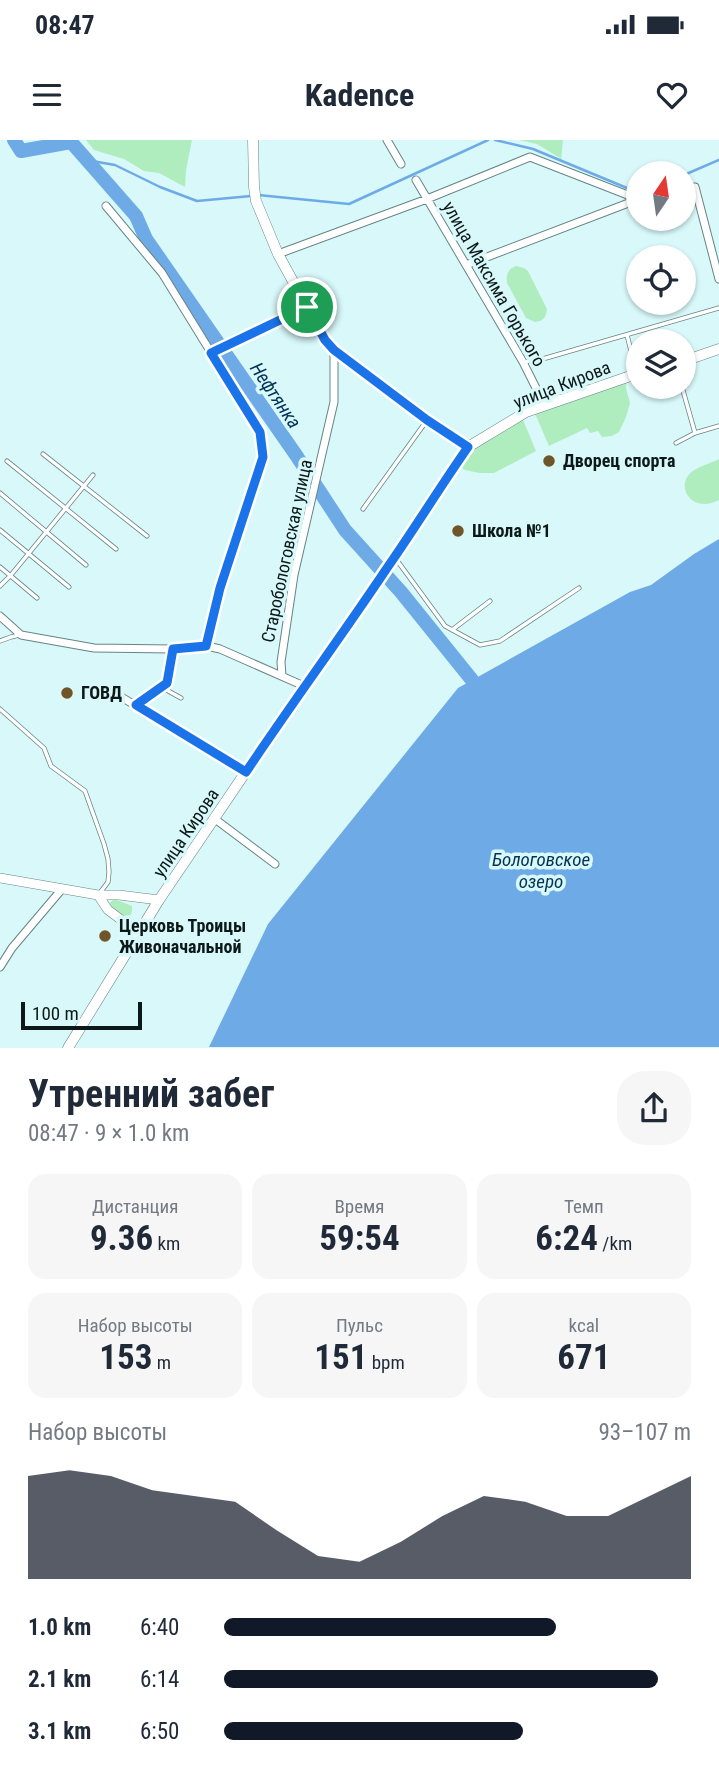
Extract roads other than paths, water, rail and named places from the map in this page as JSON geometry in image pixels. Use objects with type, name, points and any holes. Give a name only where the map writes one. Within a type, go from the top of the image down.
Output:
[{"type":"main road","points":[[253,140],[256,201],[278,254],[325,340],[334,350],[427,420],[468,447]]},
{"type":"main road","points":[[696,357],[719,348]]},
{"type":"main road","name":"улица Кирова","points":[[68,1048],[159,900],[468,447],[526,412],[626,377]]},
{"type":"street","points":[[387,140],[401,164]]},
{"type":"street","points":[[278,254],[427,199],[530,157],[626,194]]},
{"type":"street","name":"улица Максима Горького","points":[[416,180],[523,362],[545,406]]},
{"type":"street","points":[[696,191],[719,279]]},
{"type":"street","points":[[466,265],[626,204]]},
{"type":"street","points":[[106,206],[162,273],[260,432],[263,457],[220,588],[206,646]]},
{"type":"street","points":[[211,353],[307,307]]},
{"type":"street","name":"Старобологовская улица","points":[[282,676],[281,662],[294,575],[334,402],[334,350]]},
{"type":"street","points":[[0,616],[21,635],[94,648],[173,649],[206,646],[220,649],[304,686]]},
{"type":"street","points":[[108,689],[246,772]]},
{"type":"street","points":[[215,819],[275,864]]},
{"type":"street","points":[[0,878],[98,895],[159,900]]},
{"type":"street","points":[[0,967],[12,948],[62,889]]},
{"type":"street","points":[[98,895],[108,910],[139,933]]},
{"type":"lane","points":[[645,329],[719,308]]},
{"type":"lane","points":[[523,362],[546,358],[626,334]]},
{"type":"lane","points":[[685,399],[695,433]]},
{"type":"lane","points":[[363,509],[427,420]]},
{"type":"lane","points":[[676,443],[695,433],[719,426]]},
{"type":"lane","points":[[43,454],[147,536]]},
{"type":"lane","points":[[7,461],[116,549]]},
{"type":"lane","points":[[0,586],[93,475]]},
{"type":"lane","points":[[0,493],[86,565]]},
{"type":"lane","points":[[0,530],[69,587]]},
{"type":"lane","points":[[392,562],[445,626],[480,645],[500,641],[579,588]]},
{"type":"lane","points":[[0,567],[37,598]]},
{"type":"lane","points":[[452,629],[490,601]]},
{"type":"lane","points":[[0,641],[21,635]]},
{"type":"lane","points":[[136,705],[167,683],[173,649]]},
{"type":"lane","points":[[161,687],[181,698]]},
{"type":"lane","points":[[0,709],[44,748],[51,766],[85,791],[104,844],[109,872],[108,882],[98,895]]},
{"type":"water","name":"Бологовское озеро","points":[[719,539],[719,1047],[209,1047],[268,924],[458,688],[630,592],[651,585]]},
{"type":"waterway","name":"Нефтянка","points":[[14,140],[21,151],[71,142],[136,216],[146,239],[345,530],[401,592],[472,680]]},
{"type":"waterway","points":[[258,195],[349,204],[488,140]]},
{"type":"waterway","points":[[495,140],[533,149],[626,188]]},
{"type":"waterway","points":[[86,160],[115,165],[197,201],[251,196]]},
{"type":"waterway","points":[[696,170],[719,160]]},
{"type":"place","name":"Дворец спорта","points":[[549,461]]},
{"type":"place","name":"Школа №1","points":[[458,531]]},
{"type":"place","name":"ГОВД","points":[[67,693]]},
{"type":"place","name":"Церковь Троицы Живоначальной","points":[[105,936]]}]
